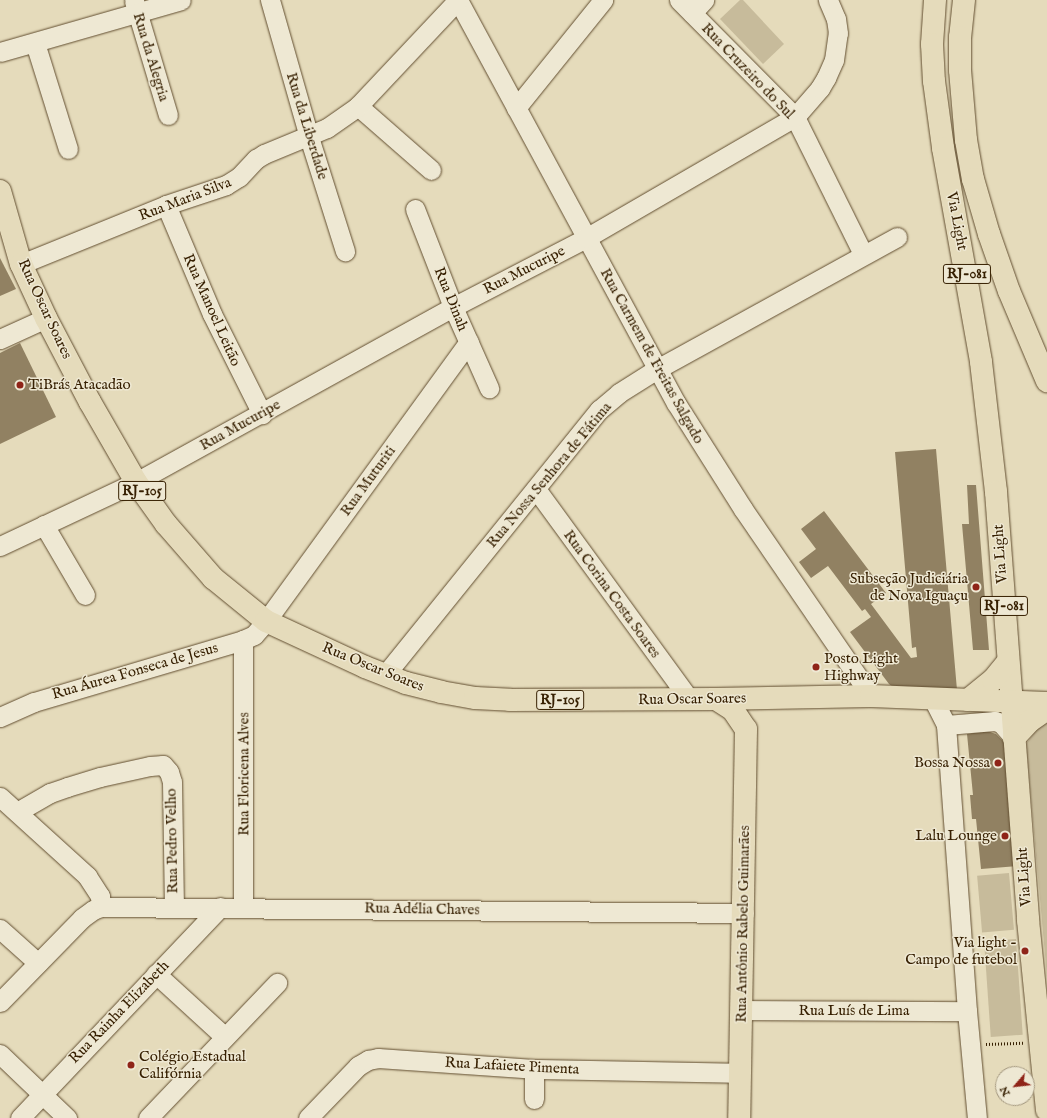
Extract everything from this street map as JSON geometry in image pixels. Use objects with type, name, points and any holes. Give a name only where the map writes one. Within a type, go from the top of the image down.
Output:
[{"type":"main road","name":"Via Light","points":[[935,0],[932,44],[934,81],[943,148],[981,362],[996,492],[1007,663],[1032,965],[1047,1110]]},
{"type":"main road","name":"Via Light","points":[[964,0],[960,37],[960,70],[966,140],[973,179],[999,262],[1047,381]]},
{"type":"main road","name":"Rua Oscar Soares","points":[[0,191],[21,264],[46,318],[136,482],[166,524],[213,578],[266,621],[385,675],[441,692],[475,698],[510,700],[716,699],[871,696],[1047,703]]},
{"type":"main road","points":[[968,700],[990,683],[1007,663]]},
{"type":"main road","points":[[716,699],[733,710],[746,729],[760,709],[773,697]]},
{"type":"main road","points":[[1014,738],[1030,721],[1047,709]]},
{"type":"main road","name":"Rua Antônio Rabelo Guimarães","points":[[739,1118],[744,913],[746,729]]},
{"type":"street","points":[[0,52],[35,43],[136,6],[181,0]]},
{"type":"street","name":"Rua da Liberdade","points":[[270,0],[309,136],[345,251]]},
{"type":"street","name":"Rua Maria Silva","points":[[21,264],[166,205],[233,181],[264,154],[309,136],[346,116],[358,106],[458,0]]},
{"type":"street","name":"Rua Carmem de Freitas Salgado","points":[[458,0],[657,369],[719,473],[871,696]]},
{"type":"street","name":"Rua Mucuripe","points":[[0,546],[136,482],[262,414],[453,307],[586,238],[794,117],[820,88],[834,60],[838,33],[833,8],[828,0]]},
{"type":"street","name":"Rua Cruzeiro do Sul","points":[[692,4],[794,117],[863,254]]},
{"type":"street","points":[[516,108],[592,5]]},
{"type":"street","name":"Rua da Alegria","points":[[136,6],[168,115]]},
{"type":"street","points":[[35,43],[68,149]]},
{"type":"street","points":[[358,106],[431,170]]},
{"type":"street","name":"Rua Manoel Leitão","points":[[166,205],[212,314],[262,414]]},
{"type":"street","name":"Rua Dinah","points":[[416,209],[453,307],[489,388]]},
{"type":"street","name":"Rua Nossa Senhora de Fátima","points":[[385,675],[599,410],[619,393],[657,369],[897,236]]},
{"type":"street","points":[[0,340],[46,318]]},
{"type":"street","name":"Rua Muturiti","points":[[266,621],[468,342]]},
{"type":"street","name":"Rua Corina Costa Soares","points":[[536,489],[689,699]]},
{"type":"street","points":[[44,525],[86,595]]},
{"type":"street","name":"Rua Áurea Fonseca de Jesus","points":[[0,717],[48,697],[244,640],[254,635],[266,621]]},
{"type":"street","name":"Rua Floricena Alves","points":[[244,640],[244,907]]},
{"type":"street","points":[[933,699],[946,725],[967,1011],[977,1118]]},
{"type":"street","points":[[946,725],[994,720],[1001,723],[1014,738]]},
{"type":"street","name":"Rua Pedro Velho","points":[[17,812],[50,793],[67,786],[107,775],[150,766],[163,765],[169,772],[172,782],[174,906]]},
{"type":"street","points":[[0,797],[87,876],[100,896],[101,907],[93,910],[82,918],[0,1002]]},
{"type":"street","name":"Rua Adélia Chaves","points":[[101,907],[174,906],[744,913]]},
{"type":"street","name":"Rua Rainha Elizabeth","points":[[20,1118],[220,907]]},
{"type":"street","points":[[0,929],[38,963]]},
{"type":"street","points":[[1032,965],[1040,985],[1047,995]]},
{"type":"street","points":[[156,974],[225,1037]]},
{"type":"street","points":[[148,1118],[277,983]]},
{"type":"street","name":"Rua Luís de Lima","points":[[742,1010],[967,1011]]},
{"type":"street","points":[[0,1054],[67,1118]]},
{"type":"street","name":"Rua Lafaiete Pimenta","points":[[308,1118],[358,1066],[368,1060],[378,1058],[534,1069],[739,1073]]},
{"type":"street","points":[[534,1069],[534,1099]]},
{"type":"path","points":[[970,1044],[1030,1042]]},
{"type":"shaded area","points":[[740,0],[743,0],[784,44],[763,64],[720,19]]},
{"type":"shaded area","points":[[1047,721],[1047,977],[1026,744],[1041,724]]},
{"type":"shaded area","points":[[1009,873],[1014,930],[982,933],[977,876]]},
{"type":"shaded area","points":[[1016,939],[1023,1035],[991,1037],[984,941]]},
{"type":"building","points":[[0,258],[16,289],[0,296]]},
{"type":"building","name":"TiBrás Atacadão","points":[[20,343],[56,417],[0,444],[0,353]]},
{"type":"building","points":[[936,449],[957,690],[893,687],[889,684],[850,632],[871,617],[865,609],[862,611],[828,566],[811,578],[799,562],[816,549],[801,529],[824,511],[886,593],[871,604],[911,658],[917,657],[916,647],[912,648],[895,452]]},
{"type":"building","name":"Subseção Judiciária de Nova Iguaçu","points":[[967,485],[976,485],[989,650],[973,650],[962,524],[969,524]]},
{"type":"building","points":[[987,731],[996,734],[1004,742],[1018,866],[981,869],[976,819],[972,819],[970,795],[973,795],[967,734]]},
{"type":"place","name":"TiBrás Atacadão","points":[[20,385]]},
{"type":"place","name":"Subseção Judiciária de Nova Iguaçu","points":[[976,587]]},
{"type":"place","name":"Posto Light Highway","points":[[816,667]]},
{"type":"place","name":"Bossa Nossa","points":[[998,763]]},
{"type":"place","name":"Lalu Lounge","points":[[1005,836]]},
{"type":"place","name":"Via light - Campo de futebol","points":[[1025,951]]},
{"type":"place","name":"Colégio Estadual Califórnia","points":[[131,1065]]}]
